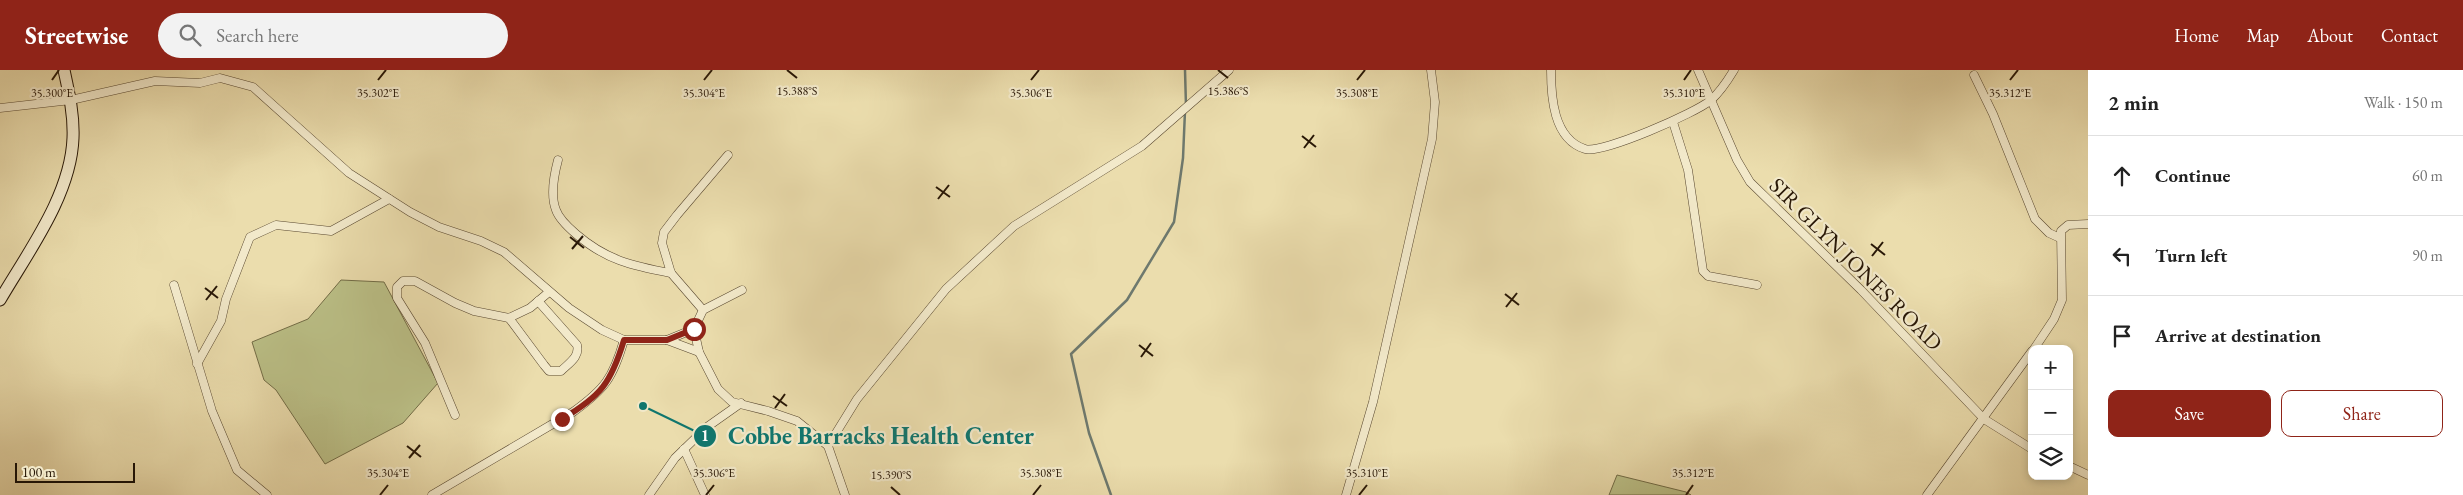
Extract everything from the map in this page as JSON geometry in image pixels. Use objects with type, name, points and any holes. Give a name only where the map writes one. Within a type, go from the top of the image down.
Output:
[{"type":"main road","points":[[0,300],[61,190],[69,165],[73,139],[71,100],[64,70]]},
{"type":"street","points":[[828,446],[857,399],[946,289],[1014,226],[1142,146],[1229,70]]},
{"type":"street","points":[[1346,495],[1373,402],[1432,139],[1435,102],[1431,70]]},
{"type":"street","points":[[1551,70],[1551,93],[1557,118],[1564,132],[1585,149],[1598,148],[1673,122],[1712,100],[1734,70]]},
{"type":"street","name":"SIR GLYN JONES ROAD","points":[[1698,70],[1737,160],[1750,182],[1861,290],[1984,419],[2028,446]]},
{"type":"street","points":[[1974,74],[1993,114],[2035,219],[2048,232],[2060,238]]},
{"type":"street","points":[[0,108],[71,100],[155,81],[200,83],[220,78],[239,82],[253,87],[350,173],[389,199],[439,227],[504,252],[549,292],[602,330],[624,340],[667,340],[699,352]]},
{"type":"street","points":[[1673,122],[1688,170],[1703,271],[1708,276],[1757,285]]},
{"type":"street","points":[[703,310],[671,273],[662,243],[664,232],[728,155]]},
{"type":"street","points":[[558,160],[553,180],[556,210],[569,228],[590,246],[614,260],[671,273]]},
{"type":"street","points":[[197,364],[221,321],[226,299],[250,238],[276,225],[331,231],[389,199]]},
{"type":"street","points":[[2036,345],[2054,319],[2062,300],[2064,288],[2060,238],[2064,227],[2088,224]]},
{"type":"street","points":[[455,414],[425,344],[397,298],[397,287],[404,281],[415,281],[454,303],[474,310],[510,318],[549,371],[560,371],[577,356],[579,351],[577,345],[538,302]]},
{"type":"street","points":[[174,284],[212,411],[237,470],[267,495]]},
{"type":"street","points":[[742,290],[703,310],[694,329],[699,352],[718,389],[732,402],[741,403],[797,421],[828,446],[845,495]]},
{"type":"street","points":[[510,318],[538,302],[549,292]]},
{"type":"street","points":[[667,340],[694,329]]},
{"type":"street","points":[[432,495],[573,412],[590,399],[614,373],[624,340]]},
{"type":"street","points":[[1927,495],[2028,357]]},
{"type":"street","points":[[649,495],[674,458],[707,427],[741,403]]},
{"type":"street","points":[[684,449],[705,495]]},
{"type":"street","points":[[2073,468],[2088,475]]},
{"type":"green space","points":[[341,280],[384,282],[438,383],[403,423],[325,464],[276,390],[264,380],[252,342],[308,319]]},
{"type":"green space","points":[[1617,475],[1686,492],[1691,495],[1609,495]]},
{"type":"waterway","points":[[1185,70],[1186,106]]},
{"type":"waterway","points":[[1111,495],[1089,433],[1071,354],[1127,300],[1174,222],[1183,158],[1185,111]]},
{"type":"place","name":"Cobbe Barracks Health Center","points":[[643,406]]},
{"type":"route","points":[[562,419],[590,399],[606,384],[614,373],[624,340],[667,340],[694,329]]}]
